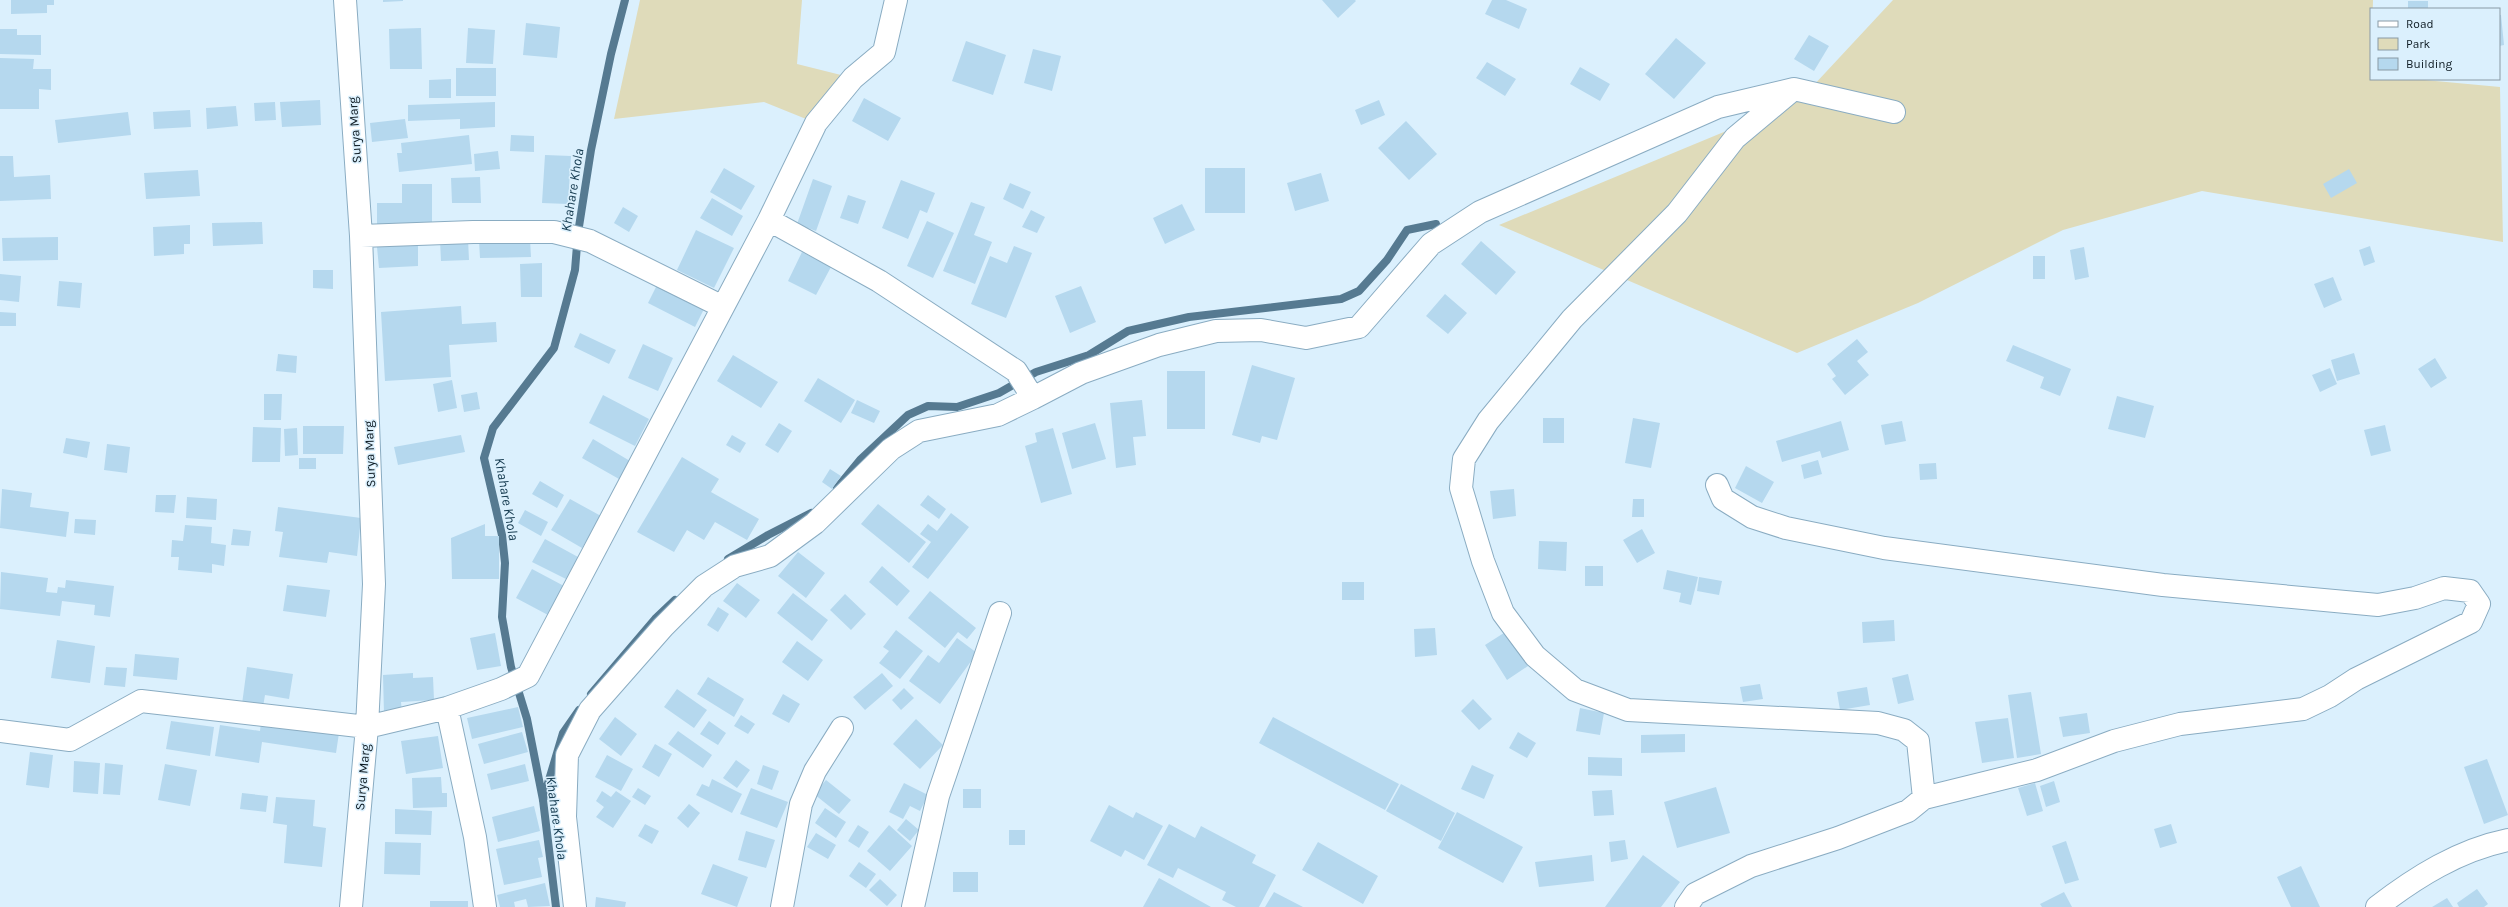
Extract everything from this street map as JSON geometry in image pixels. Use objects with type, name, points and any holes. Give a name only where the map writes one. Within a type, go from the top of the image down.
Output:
[{"type":"street","name":"Surya Marg","points":[[346,0],[361,236],[374,584],[367,727],[351,907]]},
{"type":"street","points":[[0,731],[70,740],[141,701],[367,727],[447,708],[501,689],[528,676],[769,220],[816,123],[853,78],[884,52],[896,0]]},
{"type":"street","points":[[1794,88],[1735,138],[1677,214],[1572,319],[1488,422],[1464,459],[1461,488],[1483,561],[1503,613],[1535,656],[1575,690],[1628,710],[1878,723],[1904,730],[1918,740],[1924,798]]},
{"type":"street","points":[[575,907],[565,817],[567,755],[590,710],[663,627],[704,586],[736,566],[770,556],[815,523],[891,449],[919,432],[998,415],[1030,393],[1081,373],[1159,345],[1216,330],[1261,330],[1306,338],[1359,327],[1431,244],[1480,212],[1718,107],[1794,88],[1894,112]]},
{"type":"street","points":[[769,220],[879,281],[1016,371],[1030,393]]},
{"type":"street","points":[[361,236],[473,232],[554,232],[590,241],[723,307]]},
{"type":"street","points":[[1686,907],[1695,894],[1751,866],[1838,838],[1908,812],[1924,798],[2037,770],[2114,741],[2180,724],[2304,709],[2330,696],[2356,679],[2471,622],[2479,604],[2470,591],[2444,588],[2415,598],[2378,605],[2163,585],[1884,548],[1786,528],[1752,517],[1723,499],[1717,486]]},
{"type":"street","points":[[913,907],[938,796],[1000,613]]},
{"type":"street","points":[[447,708],[475,837],[485,907]]},
{"type":"street","points":[[782,907],[801,804],[815,770],[842,728]]},
{"type":"street","points":[[2377,907],[2408,882],[2458,855],[2508,840]]},
{"type":"green space","points":[[640,0],[802,0],[797,64],[853,78],[816,123],[764,102],[614,119]]},
{"type":"green space","points":[[1893,0],[2373,0],[2373,8],[2370,8],[2370,80],[2425,80],[2500,87],[2503,242],[2202,191],[2063,230],[1918,303],[1797,353],[1499,225],[1799,101]]},
{"type":"building","points":[[11,0],[54,0],[54,5],[47,5],[47,13],[11,14]]},
{"type":"building","points":[[383,0],[403,0],[403,1],[383,2]]},
{"type":"building","points":[[1322,0],[1355,0],[1356,1],[1338,18]]},
{"type":"building","points":[[1492,0],[1506,0],[1527,9],[1519,29],[1485,14]]},
{"type":"building","points":[[2408,1],[2428,1],[2428,8],[2408,8]]},
{"type":"building","points":[[2500,15],[2501,15],[2504,45],[2500,46]]},
{"type":"building","points":[[526,23],[560,27],[557,58],[523,55]]},
{"type":"building","points":[[421,28],[422,69],[390,69],[389,29]]},
{"type":"building","points":[[468,28],[495,30],[493,64],[466,63]]},
{"type":"building","points":[[0,29],[17,29],[17,35],[41,35],[41,55],[0,54]]},
{"type":"building","points":[[1809,35],[1829,46],[1814,71],[1794,59]]},
{"type":"building","points":[[1676,38],[1706,63],[1674,99],[1645,74]]},
{"type":"building","points":[[966,41],[1006,55],[993,95],[952,81]]},
{"type":"building","points":[[1033,49],[1061,56],[1052,91],[1024,83]]},
{"type":"building","points":[[0,58],[34,59],[33,69],[51,69],[51,90],[39,89],[39,109],[0,109]]},
{"type":"building","points":[[1487,62],[1516,79],[1505,96],[1476,78]]},
{"type":"building","points":[[1580,67],[1610,84],[1600,101],[1570,84]]},
{"type":"building","points":[[456,68],[496,68],[496,96],[456,96]]},
{"type":"building","points":[[451,79],[451,98],[429,98],[429,80]]},
{"type":"building","points":[[864,98],[901,118],[888,141],[852,121]]},
{"type":"building","points":[[320,100],[321,125],[282,127],[280,102]]},
{"type":"building","points":[[1379,100],[1385,115],[1361,125],[1355,110]]},
{"type":"building","points":[[275,102],[276,120],[255,121],[254,103]]},
{"type":"building","points":[[495,102],[495,127],[460,129],[460,119],[408,121],[408,105]]},
{"type":"building","points":[[236,106],[238,126],[207,129],[206,108]]},
{"type":"building","points":[[190,110],[191,127],[154,129],[153,112]]},
{"type":"building","points":[[128,112],[131,135],[58,143],[55,120]]},
{"type":"building","points":[[405,119],[408,138],[372,142],[370,123]]},
{"type":"building","points":[[1406,121],[1437,154],[1409,180],[1378,148]]},
{"type":"building","points":[[469,135],[472,164],[399,172],[397,153],[402,153],[401,143]]},
{"type":"building","points":[[511,135],[534,136],[534,152],[510,151]]},
{"type":"building","points":[[498,151],[500,169],[475,171],[474,154]]},
{"type":"building","points":[[545,155],[571,156],[568,204],[542,203]]},
{"type":"building","points":[[0,156],[13,156],[14,177],[50,175],[51,199],[0,201]]},
{"type":"building","points":[[724,168],[755,186],[741,210],[710,192]]},
{"type":"building","points":[[1205,168],[1245,168],[1245,213],[1205,213]]},
{"type":"building","points":[[2349,169],[2357,183],[2331,198],[2323,184]]},
{"type":"building","points":[[198,170],[200,196],[146,199],[144,173]]},
{"type":"building","points":[[1321,173],[1329,201],[1295,211],[1287,183]]},
{"type":"building","points":[[480,177],[481,203],[452,203],[451,178]]},
{"type":"building","points":[[813,179],[832,186],[816,231],[797,224]]},
{"type":"building","points":[[901,180],[935,193],[927,213],[920,210],[908,239],[882,228]]},
{"type":"building","points":[[1010,183],[1031,192],[1023,209],[1003,199]]},
{"type":"building","points":[[402,184],[432,184],[432,225],[377,225],[377,203],[402,203]]},
{"type":"building","points":[[848,195],[866,201],[858,224],[840,218]]},
{"type":"building","points":[[712,198],[743,216],[732,236],[700,218]]},
{"type":"building","points":[[971,202],[985,207],[974,235],[992,242],[975,284],[943,271]]},
{"type":"building","points":[[1182,204],[1195,230],[1165,244],[1153,218]]},
{"type":"building","points":[[623,207],[638,216],[629,232],[614,223]]},
{"type":"building","points":[[1031,210],[1045,217],[1037,233],[1022,227]]},
{"type":"building","points":[[927,221],[954,233],[933,278],[907,266]]},
{"type":"building","points":[[262,222],[263,244],[213,246],[212,223]]},
{"type":"building","points":[[190,225],[190,244],[184,244],[184,254],[154,256],[153,227]]},
{"type":"building","points":[[696,230],[734,248],[714,288],[677,270]]},
{"type":"building","points":[[58,237],[58,260],[3,261],[2,238]]},
{"type":"building","points":[[468,239],[469,260],[441,261],[440,240]]},
{"type":"building","points":[[530,239],[531,257],[480,258],[479,241]]},
{"type":"building","points":[[1481,241],[1516,272],[1496,295],[1461,264]]},
{"type":"building","points":[[418,245],[418,266],[379,268],[377,247]]},
{"type":"building","points":[[1014,246],[1032,253],[1006,318],[971,304],[990,256],[1007,263]]},
{"type":"building","points":[[2370,246],[2375,262],[2364,266],[2359,250]]},
{"type":"building","points":[[2084,247],[2089,277],[2075,280],[2070,250]]},
{"type":"building","points":[[802,252],[831,267],[816,295],[788,281]]},
{"type":"building","points":[[2033,256],[2045,256],[2045,279],[2033,279]]},
{"type":"building","points":[[542,263],[542,297],[521,297],[520,264]]},
{"type":"building","points":[[313,270],[333,270],[333,289],[313,288]]},
{"type":"building","points":[[0,274],[21,276],[19,302],[0,300]]},
{"type":"building","points":[[2333,277],[2342,300],[2324,308],[2314,284]]},
{"type":"building","points":[[59,281],[82,283],[80,308],[57,306]]},
{"type":"building","points":[[658,283],[705,307],[695,327],[648,303]]},
{"type":"building","points":[[1081,286],[1096,322],[1070,333],[1055,296]]},
{"type":"building","points":[[1445,294],[1467,313],[1448,334],[1426,316]]},
{"type":"building","points":[[461,306],[462,324],[496,322],[497,342],[449,345],[451,377],[385,381],[381,312]]},
{"type":"building","points":[[0,312],[16,313],[16,326],[0,326]]},
{"type":"building","points":[[580,333],[616,350],[609,364],[574,347]]},
{"type":"building","points":[[1857,339],[1868,352],[1857,361],[1869,375],[1845,395],[1832,379],[1836,376],[1827,364]]},
{"type":"building","points":[[643,344],[673,358],[658,391],[628,378]]},
{"type":"building","points":[[2013,345],[2071,369],[2060,396],[2040,388],[2044,377],[2006,361]]},
{"type":"building","points":[[2354,353],[2360,374],[2337,381],[2331,360]]},
{"type":"building","points":[[278,354],[297,356],[296,373],[276,371]]},
{"type":"building","points":[[733,355],[778,382],[761,408],[717,381]]},
{"type":"building","points":[[2435,358],[2447,378],[2431,388],[2418,369]]},
{"type":"building","points":[[1252,365],[1295,378],[1277,440],[1262,436],[1260,443],[1232,435]]},
{"type":"building","points":[[2330,368],[2337,384],[2320,392],[2312,375]]},
{"type":"building","points":[[1167,371],[1205,371],[1205,429],[1167,429]]},
{"type":"building","points":[[818,378],[855,400],[841,423],[804,401]]},
{"type":"building","points":[[452,380],[457,408],[438,412],[433,384]]},
{"type":"building","points":[[477,392],[480,409],[464,412],[461,395]]},
{"type":"building","points":[[264,394],[282,394],[281,420],[264,420]]},
{"type":"building","points":[[603,395],[649,419],[635,446],[589,423]]},
{"type":"building","points":[[2117,396],[2154,406],[2145,438],[2108,429]]},
{"type":"building","points":[[857,400],[880,411],[874,423],[851,413]]},
{"type":"building","points":[[1142,400],[1146,436],[1133,437],[1136,465],[1116,468],[1110,403]]},
{"type":"building","points":[[1543,418],[1564,418],[1564,443],[1543,443]]},
{"type":"building","points":[[1633,418],[1660,423],[1651,468],[1625,463]]},
{"type":"building","points":[[1841,421],[1849,450],[1822,458],[1820,451],[1782,462],[1776,441]]},
{"type":"building","points":[[1902,421],[1906,441],[1885,445],[1881,425]]},
{"type":"building","points":[[779,423],[792,431],[778,453],[765,445]]},
{"type":"building","points":[[1095,423],[1106,459],[1072,469],[1062,433]]},
{"type":"building","points":[[2385,425],[2391,451],[2371,456],[2364,430]]},
{"type":"building","points":[[303,426],[344,426],[343,454],[303,454]]},
{"type":"building","points":[[253,427],[281,428],[280,462],[252,462]]},
{"type":"building","points":[[297,428],[298,455],[285,456],[284,429]]},
{"type":"building","points":[[1053,428],[1072,494],[1041,503],[1025,446],[1037,442],[1035,433]]},
{"type":"building","points":[[461,435],[465,452],[398,465],[394,447]]},
{"type":"building","points":[[732,435],[746,443],[740,453],[726,445]]},
{"type":"building","points":[[66,438],[90,442],[87,458],[63,453]]},
{"type":"building","points":[[593,439],[630,461],[619,479],[582,458]]},
{"type":"building","points":[[107,444],[130,447],[127,473],[104,470]]},
{"type":"building","points":[[682,457],[719,479],[711,492],[759,519],[747,540],[715,522],[704,540],[687,530],[674,552],[637,532]]},
{"type":"building","points":[[299,458],[316,458],[316,469],[299,469]]},
{"type":"building","points":[[1818,460],[1822,474],[1804,479],[1801,465]]},
{"type":"building","points":[[1936,463],[1937,479],[1920,480],[1919,464]]},
{"type":"building","points":[[1746,466],[1774,482],[1762,503],[1735,488]]},
{"type":"building","points":[[830,469],[841,476],[832,489],[822,482]]},
{"type":"building","points":[[540,481],[564,495],[557,508],[532,494]]},
{"type":"building","points":[[2,489],[32,493],[30,507],[69,512],[66,537],[0,528]]},
{"type":"building","points":[[1514,489],[1516,516],[1493,519],[1490,491]]},
{"type":"building","points":[[156,495],[176,495],[174,513],[155,512]]},
{"type":"building","points":[[928,495],[946,509],[939,519],[920,505]]},
{"type":"building","points":[[187,497],[217,499],[216,520],[186,518]]},
{"type":"building","points":[[570,499],[601,516],[582,548],[551,530]]},
{"type":"building","points":[[1633,499],[1644,499],[1644,517],[1632,517]]},
{"type":"building","points":[[878,504],[926,542],[909,563],[861,524]]},
{"type":"building","points":[[278,507],[361,518],[357,556],[329,552],[327,563],[279,557],[283,532],[275,531]]},
{"type":"building","points":[[525,510],[548,522],[541,536],[518,523]]},
{"type":"building","points":[[951,513],[969,527],[928,579],[912,567],[931,542],[920,534],[928,524],[937,531]]},
{"type":"building","points":[[75,519],[96,520],[95,535],[74,533]]},
{"type":"building","points":[[485,524],[485,536],[499,536],[499,579],[452,579],[451,538]]},
{"type":"building","points":[[185,525],[212,527],[211,543],[226,545],[224,566],[212,564],[212,573],[178,570],[179,557],[171,557],[172,540],[183,541]]},
{"type":"building","points":[[233,529],[251,531],[249,546],[231,545]]},
{"type":"building","points":[[1642,529],[1655,553],[1637,563],[1623,540]]},
{"type":"building","points":[[545,539],[578,557],[566,579],[532,562]]},
{"type":"building","points":[[1539,541],[1567,542],[1566,571],[1538,569]]},
{"type":"building","points":[[798,552],[825,573],[806,598],[778,576]]},
{"type":"building","points":[[882,566],[910,591],[897,606],[869,582]]},
{"type":"building","points":[[1585,566],[1603,566],[1603,586],[1585,586]]},
{"type":"building","points":[[532,569],[564,586],[548,615],[516,598]]},
{"type":"building","points":[[1667,570],[1698,577],[1691,605],[1679,602],[1681,593],[1663,589]]},
{"type":"building","points":[[1,572],[48,578],[46,592],[57,593],[58,587],[65,588],[66,580],[114,586],[110,617],[94,615],[95,605],[62,601],[60,616],[0,609]]},
{"type":"building","points":[[1699,577],[1722,581],[1719,595],[1697,591]]},
{"type":"building","points":[[1342,582],[1364,582],[1364,600],[1342,600]]},
{"type":"building","points":[[737,583],[760,600],[746,618],[723,601]]},
{"type":"building","points":[[287,585],[330,590],[326,617],[283,611]]},
{"type":"building","points":[[930,591],[976,628],[967,639],[958,632],[945,648],[908,618]]},
{"type":"building","points":[[793,593],[828,620],[812,641],[777,613]]},
{"type":"building","points":[[845,594],[866,614],[851,630],[830,610]]},
{"type":"building","points":[[718,607],[729,614],[718,632],[707,625]]},
{"type":"building","points":[[1894,620],[1895,641],[1863,643],[1862,622]]},
{"type":"building","points":[[1435,628],[1437,655],[1415,657],[1414,629]]},
{"type":"building","points":[[896,630],[923,651],[900,679],[879,663],[889,651],[883,647]]},
{"type":"building","points":[[1507,631],[1528,666],[1507,680],[1485,645]]},
{"type":"building","points":[[495,633],[501,666],[477,670],[470,638]]},
{"type":"building","points":[[957,638],[977,653],[940,704],[909,681],[928,655],[939,663]]},
{"type":"building","points":[[57,640],[95,646],[90,683],[51,678]]},
{"type":"building","points":[[797,641],[823,660],[808,681],[782,662]]},
{"type":"building","points":[[135,654],[179,658],[177,680],[133,676]]},
{"type":"building","points":[[106,667],[127,668],[125,687],[104,685]]},
{"type":"building","points":[[247,667],[293,674],[289,699],[265,695],[263,707],[242,704]]},
{"type":"building","points":[[413,673],[413,678],[433,677],[434,700],[401,702],[402,713],[384,714],[383,675]]},
{"type":"building","points":[[882,673],[893,686],[865,710],[853,697]]},
{"type":"building","points":[[1908,674],[1914,700],[1898,704],[1892,678]]},
{"type":"building","points":[[708,677],[744,699],[734,717],[697,694]]},
{"type":"building","points":[[1760,684],[1763,699],[1743,702],[1740,687]]},
{"type":"building","points":[[1867,687],[1870,705],[1840,710],[1837,692]]},
{"type":"building","points":[[904,688],[914,698],[901,710],[892,700]]},
{"type":"building","points":[[677,689],[707,710],[694,728],[664,707]]},
{"type":"building","points":[[2031,692],[2041,754],[2017,758],[2008,695]]},
{"type":"building","points":[[783,694],[800,704],[789,723],[772,714]]},
{"type":"building","points":[[1473,699],[1492,719],[1479,730],[1461,711]]},
{"type":"building","points":[[518,707],[523,727],[472,739],[467,718]]},
{"type":"building","points":[[1580,708],[1604,713],[1600,735],[1576,731]]},
{"type":"building","points":[[2087,713],[2090,733],[2063,737],[2059,717]]},
{"type":"building","points":[[741,715],[755,724],[748,734],[734,726]]},
{"type":"building","points":[[615,717],[637,734],[621,756],[599,739]]},
{"type":"building","points":[[1273,717],[1399,784],[1385,810],[1259,743]]},
{"type":"building","points":[[2008,718],[2014,758],[1982,763],[1975,722]]},
{"type":"building","points":[[916,719],[943,745],[920,769],[893,744]]},
{"type":"building","points":[[171,721],[214,727],[210,756],[166,749]]},
{"type":"building","points":[[709,721],[726,733],[718,745],[700,734]]},
{"type":"building","points":[[261,722],[339,733],[336,753],[262,742],[259,763],[215,756],[220,725],[260,731]]},
{"type":"building","points":[[678,731],[712,755],[703,768],[668,744]]},
{"type":"building","points":[[522,732],[528,752],[484,764],[478,744]]},
{"type":"building","points":[[1518,732],[1536,743],[1527,758],[1509,748]]},
{"type":"building","points":[[1685,734],[1685,752],[1641,753],[1641,735]]},
{"type":"building","points":[[438,736],[443,768],[406,774],[401,741]]},
{"type":"building","points":[[655,744],[672,754],[659,777],[642,767]]},
{"type":"building","points":[[30,752],[53,755],[49,788],[26,785]]},
{"type":"building","points":[[607,755],[633,769],[621,791],[595,777]]},
{"type":"building","points":[[1588,757],[1622,758],[1622,776],[1588,775]]},
{"type":"building","points":[[2487,759],[2508,815],[2484,824],[2464,767]]},
{"type":"building","points":[[736,760],[750,770],[737,788],[723,778]]},
{"type":"building","points":[[74,761],[100,763],[98,794],[73,792]]},
{"type":"building","points":[[105,763],[123,765],[120,795],[103,794]]},
{"type":"building","points":[[165,764],[197,770],[190,806],[158,800]]},
{"type":"building","points":[[525,764],[529,781],[491,790],[487,774]]},
{"type":"building","points":[[763,765],[779,771],[772,790],[757,784]]},
{"type":"building","points":[[1472,765],[1494,775],[1484,799],[1461,789]]},
{"type":"building","points":[[441,777],[442,793],[447,793],[447,807],[413,808],[412,778]]},
{"type":"building","points":[[712,779],[742,794],[732,813],[696,795],[702,784],[709,787]]},
{"type":"building","points":[[826,780],[851,800],[839,814],[814,794]]},
{"type":"building","points":[[2054,781],[2060,802],[2046,807],[2040,786]]},
{"type":"building","points":[[904,783],[928,795],[920,811],[910,806],[903,819],[889,812]]},
{"type":"building","points":[[2035,783],[2043,811],[2027,816],[2018,788]]},
{"type":"building","points":[[1401,784],[1455,813],[1441,841],[1386,811]]},
{"type":"building","points":[[1716,787],[1730,833],[1677,848],[1664,802]]},
{"type":"building","points":[[638,788],[651,796],[645,805],[632,797]]},
{"type":"building","points":[[751,788],[788,802],[777,828],[740,814]]},
{"type":"building","points":[[963,789],[981,789],[981,808],[963,808]]},
{"type":"building","points":[[1612,790],[1614,815],[1594,816],[1592,791]]},
{"type":"building","points":[[602,791],[611,797],[616,791],[631,801],[613,828],[596,817],[604,807],[596,801]]},
{"type":"building","points":[[242,793],[268,796],[266,812],[240,809]]},
{"type":"building","points":[[276,797],[315,800],[313,826],[326,828],[322,867],[284,863],[287,825],[273,823]]},
{"type":"building","points":[[689,804],[700,813],[688,828],[677,818]]},
{"type":"building","points":[[1109,805],[1133,818],[1136,812],[1163,826],[1144,860],[1125,850],[1121,857],[1090,841]]},
{"type":"building","points":[[534,806],[540,831],[498,842],[492,817]]},
{"type":"building","points":[[825,808],[846,822],[836,838],[815,823]]},
{"type":"building","points":[[395,809],[432,811],[431,835],[395,834]]},
{"type":"building","points":[[1457,812],[1523,847],[1503,883],[1438,848]]},
{"type":"building","points":[[906,819],[919,830],[910,841],[897,830]]},
{"type":"building","points":[[645,824],[659,831],[652,844],[638,836]]},
{"type":"building","points":[[1169,824],[1195,838],[1201,826],[1256,855],[1252,863],[1276,875],[1259,907],[1236,907],[1222,900],[1226,892],[1178,868],[1173,878],[1147,865]]},
{"type":"building","points":[[2171,824],[2177,843],[2160,848],[2154,829]]},
{"type":"building","points":[[858,825],[869,832],[859,848],[848,841]]},
{"type":"building","points":[[889,825],[912,846],[890,871],[867,851]]},
{"type":"building","points":[[1009,830],[1025,830],[1025,845],[1009,845]]},
{"type":"building","points":[[746,831],[775,840],[766,868],[738,860]]},
{"type":"building","points":[[816,833],[836,845],[828,859],[807,847]]},
{"type":"building","points":[[539,840],[543,857],[538,858],[542,877],[504,885],[496,849]]},
{"type":"building","points":[[1625,840],[1628,859],[1611,862],[1609,842]]},
{"type":"building","points":[[2066,841],[2079,880],[2065,884],[2052,846]]},
{"type":"building","points":[[385,842],[421,843],[420,875],[384,874]]},
{"type":"building","points":[[1318,842],[1378,876],[1363,904],[1302,870]]},
{"type":"building","points":[[1592,855],[1594,881],[1539,887],[1535,862]]},
{"type":"building","points":[[1643,855],[1680,882],[1661,907],[1605,907]]},
{"type":"building","points":[[859,862],[876,874],[866,888],[849,876]]},
{"type":"building","points":[[713,864],[748,877],[737,907],[701,894]]},
{"type":"building","points":[[2301,866],[2320,907],[2291,907],[2277,877]]},
{"type":"building","points":[[953,872],[978,872],[978,892],[953,892]]},
{"type":"building","points":[[1159,878],[1211,907],[1143,907]]},
{"type":"building","points":[[880,879],[897,895],[887,906],[869,890]]},
{"type":"building","points":[[545,883],[550,906],[528,907],[526,899],[514,902],[515,907],[500,907],[497,895]]},
{"type":"building","points":[[2477,889],[2488,904],[2484,907],[2459,907],[2457,903]]},
{"type":"building","points":[[1274,892],[1303,907],[1265,907]]},
{"type":"building","points":[[2064,892],[2072,907],[2042,907],[2040,904]]},
{"type":"building","points":[[596,897],[626,902],[625,907],[595,907]]},
{"type":"building","points":[[2447,898],[2453,907],[2432,907]]},
{"type":"building","points":[[430,901],[468,901],[468,907],[430,907]]},
{"type":"waterway","name":"Khahare Khola","points":[[556,907],[543,800],[527,719],[511,667],[502,617],[505,563],[502,535],[484,458],[493,428],[554,348],[575,270],[578,233],[591,150],[611,54],[625,0]]},
{"type":"waterway","points":[[837,488],[860,460],[908,415],[928,406],[957,407],[999,393],[1036,372],[1089,355],[1128,331],[1189,317],[1341,299],[1359,291],[1387,260],[1407,230],[1436,224]]},
{"type":"waterway","points":[[728,559],[768,535],[811,513]]},
{"type":"waterway","points":[[591,694],[655,619],[675,600]]},
{"type":"waterway","points":[[543,800],[563,733],[579,710]]}]
